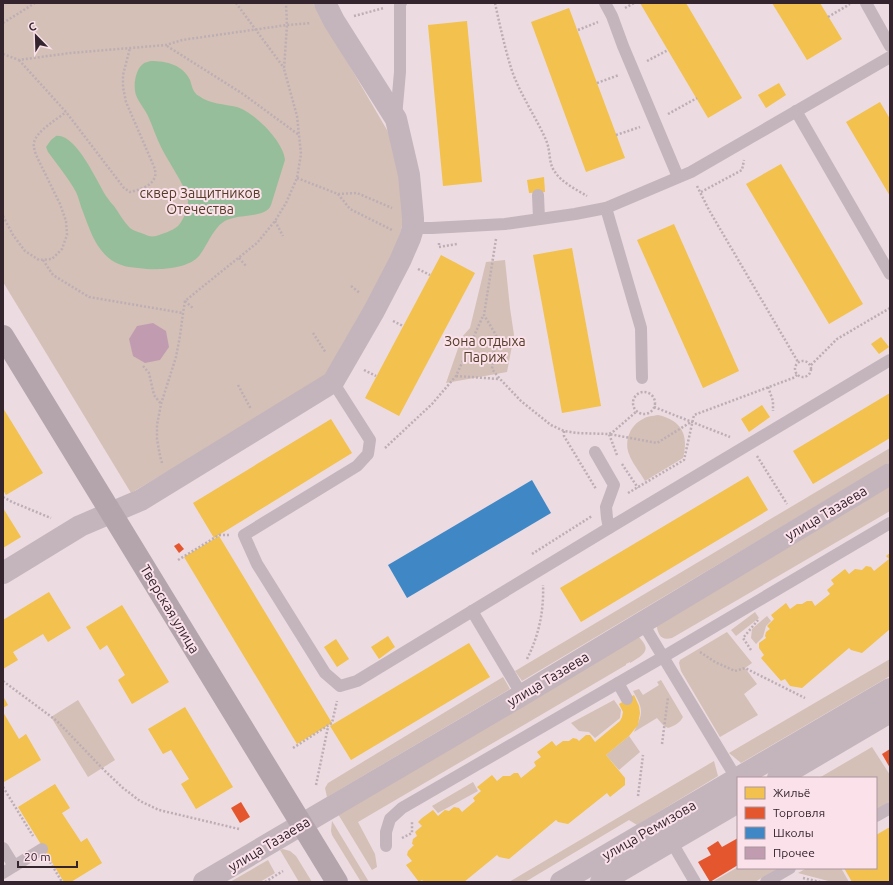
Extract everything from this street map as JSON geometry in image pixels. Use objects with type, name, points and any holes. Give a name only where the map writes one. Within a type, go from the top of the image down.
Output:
[{"type":"street","points":[[3,573],[80,526],[141,500],[333,382],[400,261],[412,228],[409,175],[396,119],[330,12]]},
{"type":"street","name":"Тверская улица","points":[[3,336],[337,882]]},
{"type":"street","name":"улица Тазаева","points":[[204,882],[522,695],[890,474]]},
{"type":"street","name":"улица Ремизова","points":[[741,777],[890,689]]},
{"type":"street","points":[[780,777],[890,712]]},
{"type":"street","name":"улица Ремизова","points":[[561,882],[737,780]]},
{"type":"street","name":"улица Ремизова","points":[[601,882],[737,803]]},
{"type":"lane","points":[[396,119],[400,72],[400,3]]},
{"type":"lane","points":[[605,3],[612,16],[678,178]]},
{"type":"lane","points":[[866,3],[890,46]]},
{"type":"lane","points":[[412,228],[505,224],[606,208],[691,172],[890,57]]},
{"type":"lane","points":[[796,111],[890,274]]},
{"type":"lane","points":[[538,194],[540,219]]},
{"type":"lane","points":[[606,208],[641,328],[642,378]]},
{"type":"lane","points":[[333,382],[370,440],[368,454],[357,466],[244,535],[257,564],[324,673],[340,686],[357,681],[890,360]]},
{"type":"lane","points":[[595,452],[614,485],[606,507],[609,528]]},
{"type":"lane","points":[[386,846],[386,832],[390,820],[402,808],[663,657],[890,522]]},
{"type":"lane","points":[[472,612],[522,695]]},
{"type":"lane","points":[[642,622],[737,777]]},
{"type":"lane","points":[[618,683],[627,699]]},
{"type":"lane","points":[[877,815],[890,808]]},
{"type":"lane","points":[[671,841],[695,882]]},
{"type":"lane","points":[[3,848],[14,866]]},
{"type":"lane","points":[[3,873],[42,849]]},
{"type":"lane","points":[[766,882],[794,872]]},
{"type":"path","points":[[3,23],[35,3]]},
{"type":"path","points":[[236,3],[284,69]]},
{"type":"path","points":[[171,481],[165,472],[160,456],[157,439],[157,425],[161,404],[176,357],[185,301],[257,243],[275,221],[286,204],[297,178],[301,154],[297,116],[284,69],[287,25],[286,3]]},
{"type":"path","points":[[19,60],[70,53],[166,45],[182,40],[287,25],[330,12],[400,3]]},
{"type":"path","points":[[495,3],[512,72],[547,142],[550,152],[551,166],[560,179],[606,208]]},
{"type":"path","points":[[828,17],[853,3]]},
{"type":"path","points":[[166,45],[243,94],[299,135]]},
{"type":"path","points":[[3,54],[19,60],[66,112],[124,188],[130,192],[140,190],[149,184],[155,176],[155,169],[126,102],[123,87],[123,75],[130,48]]},
{"type":"path","points":[[3,216],[13,235],[25,251],[39,260],[52,259],[62,249],[67,235],[66,221],[60,204],[36,156],[34,142],[36,136],[41,131],[66,112]]},
{"type":"path","points":[[691,172],[709,210],[798,362]]},
{"type":"path","points":[[297,178],[338,194],[357,192],[412,228]]},
{"type":"path","points":[[338,194],[350,209],[412,228]]},
{"type":"path","points":[[275,221],[284,236]]},
{"type":"path","points":[[368,454],[385,448],[432,404],[456,376],[484,315],[496,238],[505,224]]},
{"type":"path","points":[[239,258],[246,266]]},
{"type":"path","points":[[43,260],[53,275],[89,297],[183,313]]},
{"type":"path","points":[[185,301],[194,309]]},
{"type":"path","points":[[811,365],[837,338],[890,308]]},
{"type":"path","points":[[484,315],[496,335],[492,369],[521,401],[551,425],[564,431],[609,434],[657,443],[692,422]]},
{"type":"path","points":[[313,333],[330,359]]},
{"type":"path","points":[[803,360],[811,365],[812,370],[806,377],[801,378],[797,375],[795,366],[798,362],[803,360]]},
{"type":"path","points":[[143,366],[149,373],[154,395],[161,404]]},
{"type":"path","points":[[564,431],[564,436],[606,507],[684,460],[694,415],[768,388],[797,375]]},
{"type":"path","points":[[456,376],[500,379]]},
{"type":"path","points":[[238,385],[261,427]]},
{"type":"path","points":[[768,388],[773,401],[771,431]]},
{"type":"path","points":[[643,392],[652,394],[655,402],[654,407],[647,414],[642,414],[634,407],[634,397],[638,393],[643,392]]},
{"type":"path","points":[[654,407],[750,444],[787,504]]},
{"type":"path","points":[[609,434],[637,411]]},
{"type":"path","points":[[609,434],[617,455],[637,488],[646,490],[657,499]]},
{"type":"path","points":[[3,497],[55,520]]},
{"type":"path","points":[[178,560],[219,535],[244,535]]},
{"type":"path","points":[[527,658],[534,646],[541,621],[543,597],[542,569]]},
{"type":"path","points":[[696,650],[715,662],[736,671],[745,668],[805,698]]},
{"type":"path","points":[[3,681],[57,721],[104,770],[123,788],[140,801],[159,810],[239,829]]},
{"type":"path","points":[[293,748],[332,723],[340,686]]},
{"type":"path","points":[[662,744],[668,696]]},
{"type":"path","points":[[316,785],[328,726]]},
{"type":"path","points":[[638,796],[643,755]]},
{"type":"path","points":[[265,882],[283,871]]},
{"type":"path","points":[[794,872],[820,882]]},
{"type":"green space","name":"сквер Защитников Отечества","points":[[3,3],[313,3],[387,130],[395,148],[403,206],[402,226],[397,247],[369,305],[324,376],[304,391],[131,493],[3,282]]},
{"type":"green space","name":"Зона отдыха Париж","points":[[505,260],[514,335],[507,372],[446,383],[462,337],[470,328],[486,262]]},
{"type":"green space","points":[[658,415],[673,421],[682,430],[685,450],[683,458],[645,481],[630,457],[627,444],[629,434],[638,422],[646,417]]},
{"type":"green space","points":[[890,448],[890,462],[522,681],[515,671]]},
{"type":"green space","points":[[890,485],[890,511],[672,638],[668,639],[660,636],[656,623]]},
{"type":"green space","points":[[755,612],[759,618],[736,636],[731,630]]},
{"type":"green space","points":[[767,616],[771,621],[766,626],[763,637],[756,644],[751,638],[752,629]]},
{"type":"green space","points":[[727,632],[752,663],[745,668],[757,684],[744,694],[758,715],[720,737],[681,671],[679,663],[680,660]]},
{"type":"green space","points":[[637,635],[642,640],[646,648],[643,654],[636,660],[626,664],[358,822],[375,854],[377,867],[372,870],[338,814]]},
{"type":"green space","points":[[890,659],[890,676],[741,763],[729,753]]},
{"type":"green space","points":[[503,677],[510,689],[327,797],[325,788],[328,783]]},
{"type":"green space","points":[[661,680],[683,717],[677,724],[668,728],[657,718],[634,732],[641,716],[641,708],[633,691],[639,689],[643,695],[659,685],[657,682]]},
{"type":"green space","points":[[78,700],[115,760],[88,777],[51,717]]},
{"type":"green space","points":[[614,700],[621,710],[620,718],[595,738],[589,732],[579,731],[571,723]]},
{"type":"green space","points":[[629,736],[640,752],[619,770],[606,755]]},
{"type":"green space","points":[[872,747],[890,775],[890,801],[877,809],[877,777],[821,777]]},
{"type":"green space","points":[[714,761],[718,776],[637,825],[629,820],[525,882],[509,882]]},
{"type":"green space","points":[[473,782],[478,791],[438,813],[432,806]]},
{"type":"green space","points":[[332,821],[369,882],[361,882],[332,835]]},
{"type":"green space","points":[[283,849],[290,851],[296,856],[312,882],[299,882],[280,850]]},
{"type":"green space","points":[[268,860],[275,873],[260,882],[230,882]]},
{"type":"green space","points":[[737,868],[737,869],[776,869],[755,882],[712,882]]},
{"type":"green space","points":[[805,869],[842,869],[849,882],[832,882],[798,873]]},
{"type":"shaded area","points":[[151,61],[169,63],[179,67],[187,75],[195,93],[203,99],[237,107],[252,115],[274,137],[283,153],[285,160],[271,205],[268,209],[259,214],[235,217],[224,221],[215,231],[195,260],[182,266],[160,269],[129,267],[111,260],[104,254],[94,239],[76,192],[46,147],[56,136],[64,137],[71,142],[85,160],[106,196],[130,228],[147,235],[156,236],[178,226],[182,221],[188,204],[185,189],[161,147],[148,116],[137,98],[135,91],[135,78],[138,70],[144,63]]},
{"type":"building: Жильё","points":[[640,3],[686,3],[742,98],[708,118]]},
{"type":"building: Жильё","points":[[772,3],[820,3],[842,39],[807,60]]},
{"type":"building: Жильё","points":[[569,8],[625,158],[586,172],[531,22]]},
{"type":"building: Жильё","points":[[467,21],[482,182],[443,186],[428,25]]},
{"type":"building: Жильё","points":[[779,83],[786,95],[766,108],[758,95]]},
{"type":"building: Жильё","points":[[880,102],[890,119],[890,196],[846,122]]},
{"type":"building: Жильё","points":[[781,164],[863,304],[829,324],[746,184]]},
{"type":"building: Жильё","points":[[544,177],[545,192],[529,193],[527,180]]},
{"type":"building: Жильё","points":[[674,224],[739,371],[703,388],[637,240]]},
{"type":"building: Жильё","points":[[572,248],[601,406],[562,413],[533,255]]},
{"type":"building: Жильё","points":[[441,255],[475,273],[399,416],[365,398]]},
{"type":"building: Жильё","points":[[881,337],[889,347],[879,354],[871,344]]},
{"type":"building: Жильё","points":[[890,393],[890,438],[813,484],[793,451]]},
{"type":"building: Жильё","points":[[762,405],[770,417],[749,432],[741,419]]},
{"type":"building: Жильё","points":[[3,408],[43,473],[6,495],[3,490]]},
{"type":"building: Жильё","points":[[331,419],[352,453],[214,538],[193,503]]},
{"type":"building: Жильё","points":[[748,476],[768,510],[581,622],[560,588]]},
{"type":"building: Жильё","points":[[3,508],[21,537],[3,548]]},
{"type":"building: Жильё","points":[[219,536],[332,723],[297,744],[184,557]]},
{"type":"building: Жильё","points":[[890,553],[890,629],[862,653],[849,648],[802,688],[790,686],[785,679],[781,681],[761,658],[764,655],[759,648],[759,643],[766,638],[766,632],[770,629],[767,626],[774,619],[771,615],[786,603],[790,609],[797,604],[802,604],[807,601],[812,601],[815,606],[830,594],[827,590],[834,584],[831,580],[845,569],[849,574],[855,569],[862,570],[866,566],[871,567],[874,571],[889,559],[886,556]]},
{"type":"building: Жильё","points":[[49,592],[71,628],[48,642],[43,634],[13,652],[18,660],[3,669],[3,620]]},
{"type":"building: Жильё","points":[[122,605],[169,682],[132,704],[118,680],[125,675],[107,645],[100,650],[86,627]]},
{"type":"building: Жильё","points":[[388,636],[395,647],[379,659],[371,647]]},
{"type":"building: Жильё","points":[[336,639],[349,659],[337,667],[324,647]]},
{"type":"building: Жильё","points":[[469,643],[490,677],[351,760],[330,726]]},
{"type":"building: Жильё","points":[[634,695],[639,706],[640,713],[638,725],[629,736],[606,755],[625,778],[625,785],[610,797],[607,793],[568,824],[558,822],[556,820],[509,859],[499,857],[497,855],[464,882],[424,882],[422,880],[419,882],[406,865],[412,861],[407,855],[408,851],[414,845],[412,844],[413,839],[417,836],[415,832],[422,826],[418,822],[422,818],[433,810],[438,816],[445,810],[449,811],[454,807],[459,808],[462,812],[475,801],[473,798],[481,791],[477,787],[492,775],[497,781],[503,776],[510,776],[514,773],[518,773],[521,778],[536,766],[534,762],[541,757],[537,752],[552,741],[556,746],[563,741],[569,741],[573,738],[579,741],[586,735],[590,735],[595,742],[620,721],[623,712],[619,704]]},
{"type":"building: Жильё","points":[[3,696],[8,705],[3,708]]},
{"type":"building: Жильё","points":[[185,707],[233,787],[196,809],[181,784],[189,779],[171,750],[163,754],[148,729]]},
{"type":"building: Жильё","points":[[3,712],[19,739],[26,734],[41,760],[4,782],[3,780]]},
{"type":"building: Жильё","points":[[55,784],[70,808],[62,813],[81,842],[87,838],[102,863],[71,882],[64,882],[18,807]]},
{"type":"building: Жильё","points":[[890,827],[890,882],[852,882],[845,869],[877,869],[877,834]]},
{"type":"building: Торговля","points":[[179,543],[184,549],[179,553],[174,546]]},
{"type":"building: Торговля","points":[[890,749],[890,768],[882,754]]},
{"type":"building: Торговля","points":[[241,802],[250,817],[240,823],[231,808]]},
{"type":"building: Торговля","points":[[737,839],[737,866],[710,882],[698,862],[711,855],[707,848],[718,841],[722,847]]},
{"type":"building: Школы","points":[[532,480],[551,513],[407,598],[388,565]]},
{"type":"building: Прочее","points":[[153,323],[166,331],[169,347],[160,360],[145,363],[133,356],[129,339],[137,326]]}]
